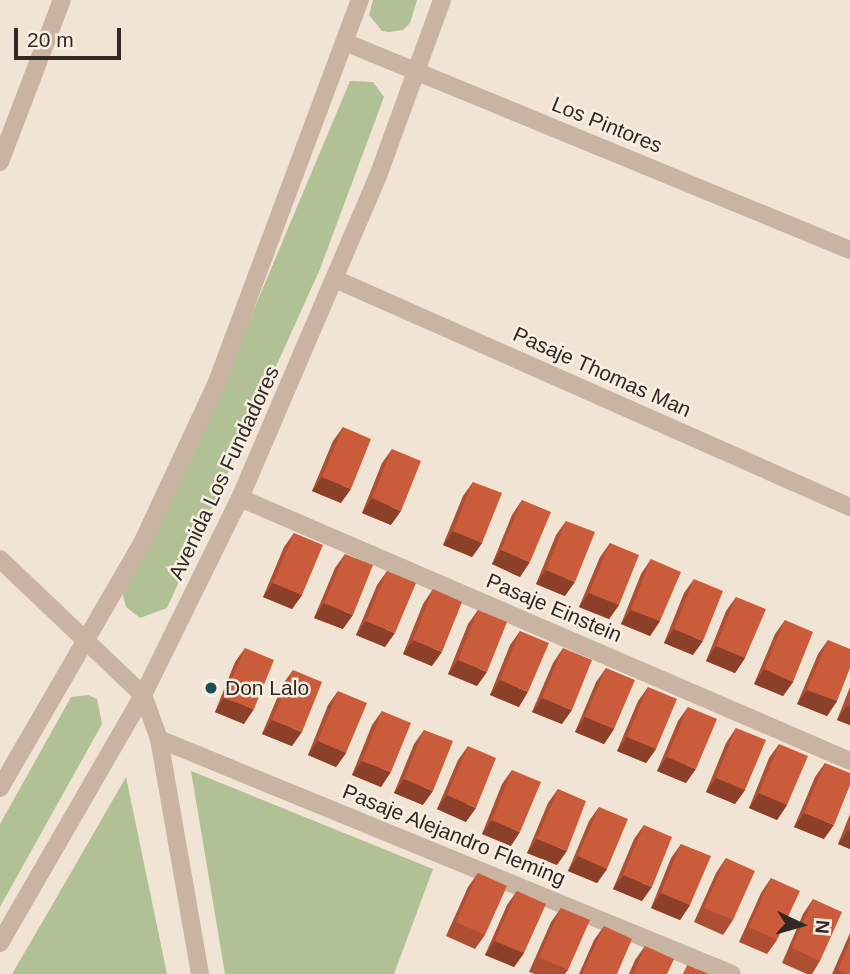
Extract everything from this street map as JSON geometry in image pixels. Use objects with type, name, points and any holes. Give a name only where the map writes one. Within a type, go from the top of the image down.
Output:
[{"type":"street","points":[[0,162],[62,0]]},
{"type":"street","points":[[0,788],[89,640],[144,541],[216,382],[347,43],[360,0]]},
{"type":"street","name":"Avenida Los Fundadores","points":[[0,943],[142,695],[240,498],[335,279],[418,72],[442,0]]},
{"type":"street","name":"Los Pintores","points":[[347,43],[850,250]]},
{"type":"street","name":"Pasaje Thomas Man","points":[[335,279],[850,506]]},
{"type":"street","name":"Pasaje Einstein","points":[[240,498],[850,761]]},
{"type":"street","points":[[0,559],[89,640],[142,695],[159,739],[200,974]]},
{"type":"street","name":"Pasaje Alejandro Fleming","points":[[159,739],[732,974]]},
{"type":"green space","points":[[373,0],[417,0],[410,23],[403,30],[389,32],[382,31],[369,15]]},
{"type":"green space","points":[[350,81],[373,82],[384,97],[320,269],[167,608],[140,618],[126,607],[122,592],[191,459]]},
{"type":"green space","points":[[88,695],[97,699],[102,724],[0,907],[0,824],[71,697]]},
{"type":"green space","points":[[191,771],[433,869],[394,974],[225,974]]},
{"type":"green space","points":[[126,777],[167,974],[12,974],[54,902]]},
{"type":"building","points":[[343,427],[371,439],[351,489],[322,477]]},
{"type":"building","points":[[392,449],[421,461],[401,511],[372,498]]},
{"type":"building","points":[[473,482],[502,493],[482,543],[453,531]]},
{"type":"building","points":[[522,500],[551,512],[530,562],[501,550]]},
{"type":"building","points":[[566,521],[595,532],[575,582],[546,570]]},
{"type":"building","points":[[294,533],[323,545],[302,595],[273,583]]},
{"type":"building","points":[[610,543],[639,555],[619,605],[589,593]]},
{"type":"building","points":[[345,554],[373,565],[353,615],[324,603]]},
{"type":"building","points":[[651,559],[681,572],[660,621],[631,610]]},
{"type":"building","points":[[387,571],[416,583],[395,633],[366,621]]},
{"type":"building","points":[[694,579],[723,591],[703,641],[674,629]]},
{"type":"building","points":[[433,589],[462,602],[442,652],[413,640]]},
{"type":"building","points":[[736,597],[766,609],[745,658],[716,646]]},
{"type":"building","points":[[478,610],[507,622],[487,672],[458,660]]},
{"type":"building","points":[[785,620],[813,632],[793,682],[764,669]]},
{"type":"building","points":[[520,631],[549,643],[528,692],[500,680]]},
{"type":"building","points":[[828,640],[850,649],[850,668],[837,701],[807,690]]},
{"type":"building","points":[[245,648],[274,660],[254,709],[224,698]]},
{"type":"building","points":[[563,648],[592,660],[572,710],[542,698]]},
{"type":"building","points":[[606,668],[635,680],[614,729],[585,717]]},
{"type":"building","points":[[293,670],[322,682],[302,732],[272,720]]},
{"type":"building","points":[[648,687],[677,699],[656,749],[627,737]]},
{"type":"building","points":[[338,691],[367,703],[346,753],[318,741]]},
{"type":"building","points":[[688,707],[717,719],[696,769],[667,757]]},
{"type":"building","points":[[382,711],[411,723],[391,772],[362,761]]},
{"type":"building","points":[[736,728],[766,740],[745,790],[716,778]]},
{"type":"building","points":[[424,730],[453,741],[433,791],[404,779]]},
{"type":"building","points":[[779,744],[808,756],[787,805],[759,793]]},
{"type":"building","points":[[468,746],[496,758],[476,808],[447,795]]},
{"type":"building","points":[[825,763],[850,773],[850,785],[834,825],[804,813]]},
{"type":"building","points":[[512,770],[541,782],[520,832],[492,820]]},
{"type":"building","points":[[558,789],[586,801],[567,851],[537,839]]},
{"type":"building","points":[[599,807],[628,819],[607,869],[578,856]]},
{"type":"building","points":[[644,825],[672,837],[652,887],[623,875]]},
{"type":"building","points":[[681,844],[711,856],[690,905],[661,893]]},
{"type":"building","points":[[726,858],[755,871],[733,920],[704,908]]},
{"type":"building","points":[[478,873],[507,886],[485,935],[456,922]]},
{"type":"building","points":[[771,878],[800,891],[777,940],[749,927]]},
{"type":"building","points":[[517,891],[546,904],[524,953],[495,941]]},
{"type":"building","points":[[813,899],[842,912],[820,961],[792,948]]},
{"type":"building","points":[[561,908],[590,920],[568,970],[539,957]]},
{"type":"building","points":[[604,926],[632,939],[617,974],[582,974]]},
{"type":"building","points":[[850,941],[850,974],[847,974],[838,970]]},
{"type":"building","points":[[645,946],[674,959],[667,974],[633,974]]},
{"type":"building","points":[[687,965],[709,974],[683,974]]},
{"type":"place","name":"Don Lalo","points":[[211,688]]}]
